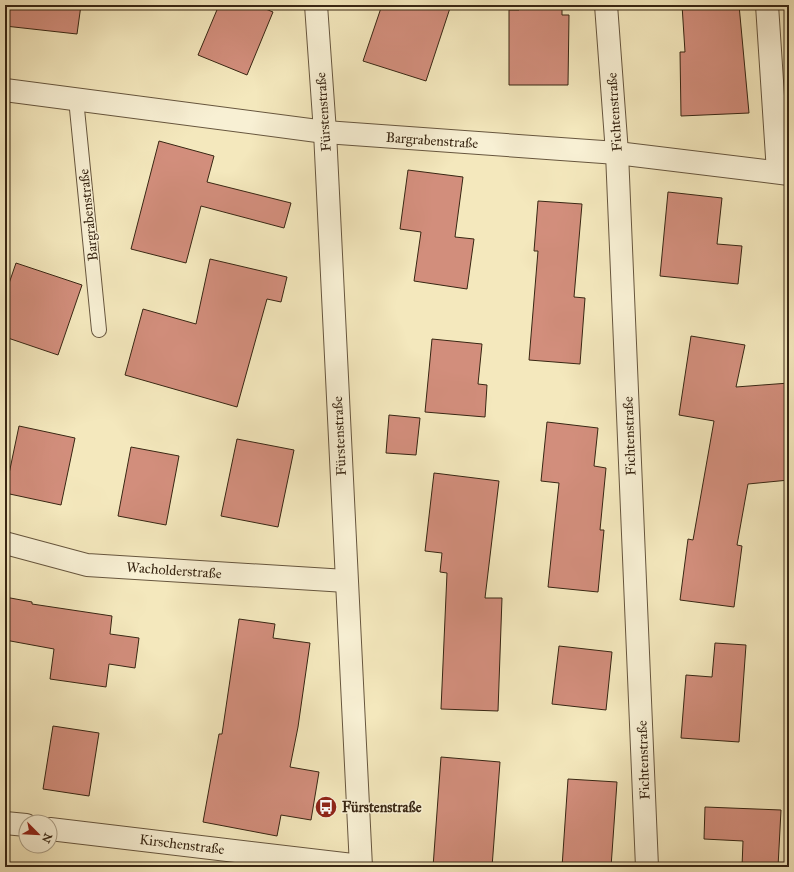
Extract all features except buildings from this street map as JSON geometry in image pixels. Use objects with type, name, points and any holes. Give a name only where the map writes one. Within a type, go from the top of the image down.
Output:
[{"type":"street","name":"Fürstenstraße","points":[[316,5],[325,132],[361,866]]},
{"type":"street","name":"Fichtenstraße","points":[[606,5],[617,153],[647,867]]},
{"type":"street","points":[[767,5],[783,173]]},
{"type":"street","name":"Bargrabenstraße","points":[[5,90],[325,132],[617,153],[783,173]]},
{"type":"street","name":"Wacholderstraße","points":[[5,543],[87,564],[346,581]]},
{"type":"street","points":[[5,823],[18,824]]},
{"type":"street","name":"Kirschenstraße","points":[[58,829],[361,866]]},
{"type":"lane","name":"Bargrabenstraße","points":[[76,100],[99,330]]},
{"type":"place","name":"Fürstenstraße","points":[[326,807]]}]
